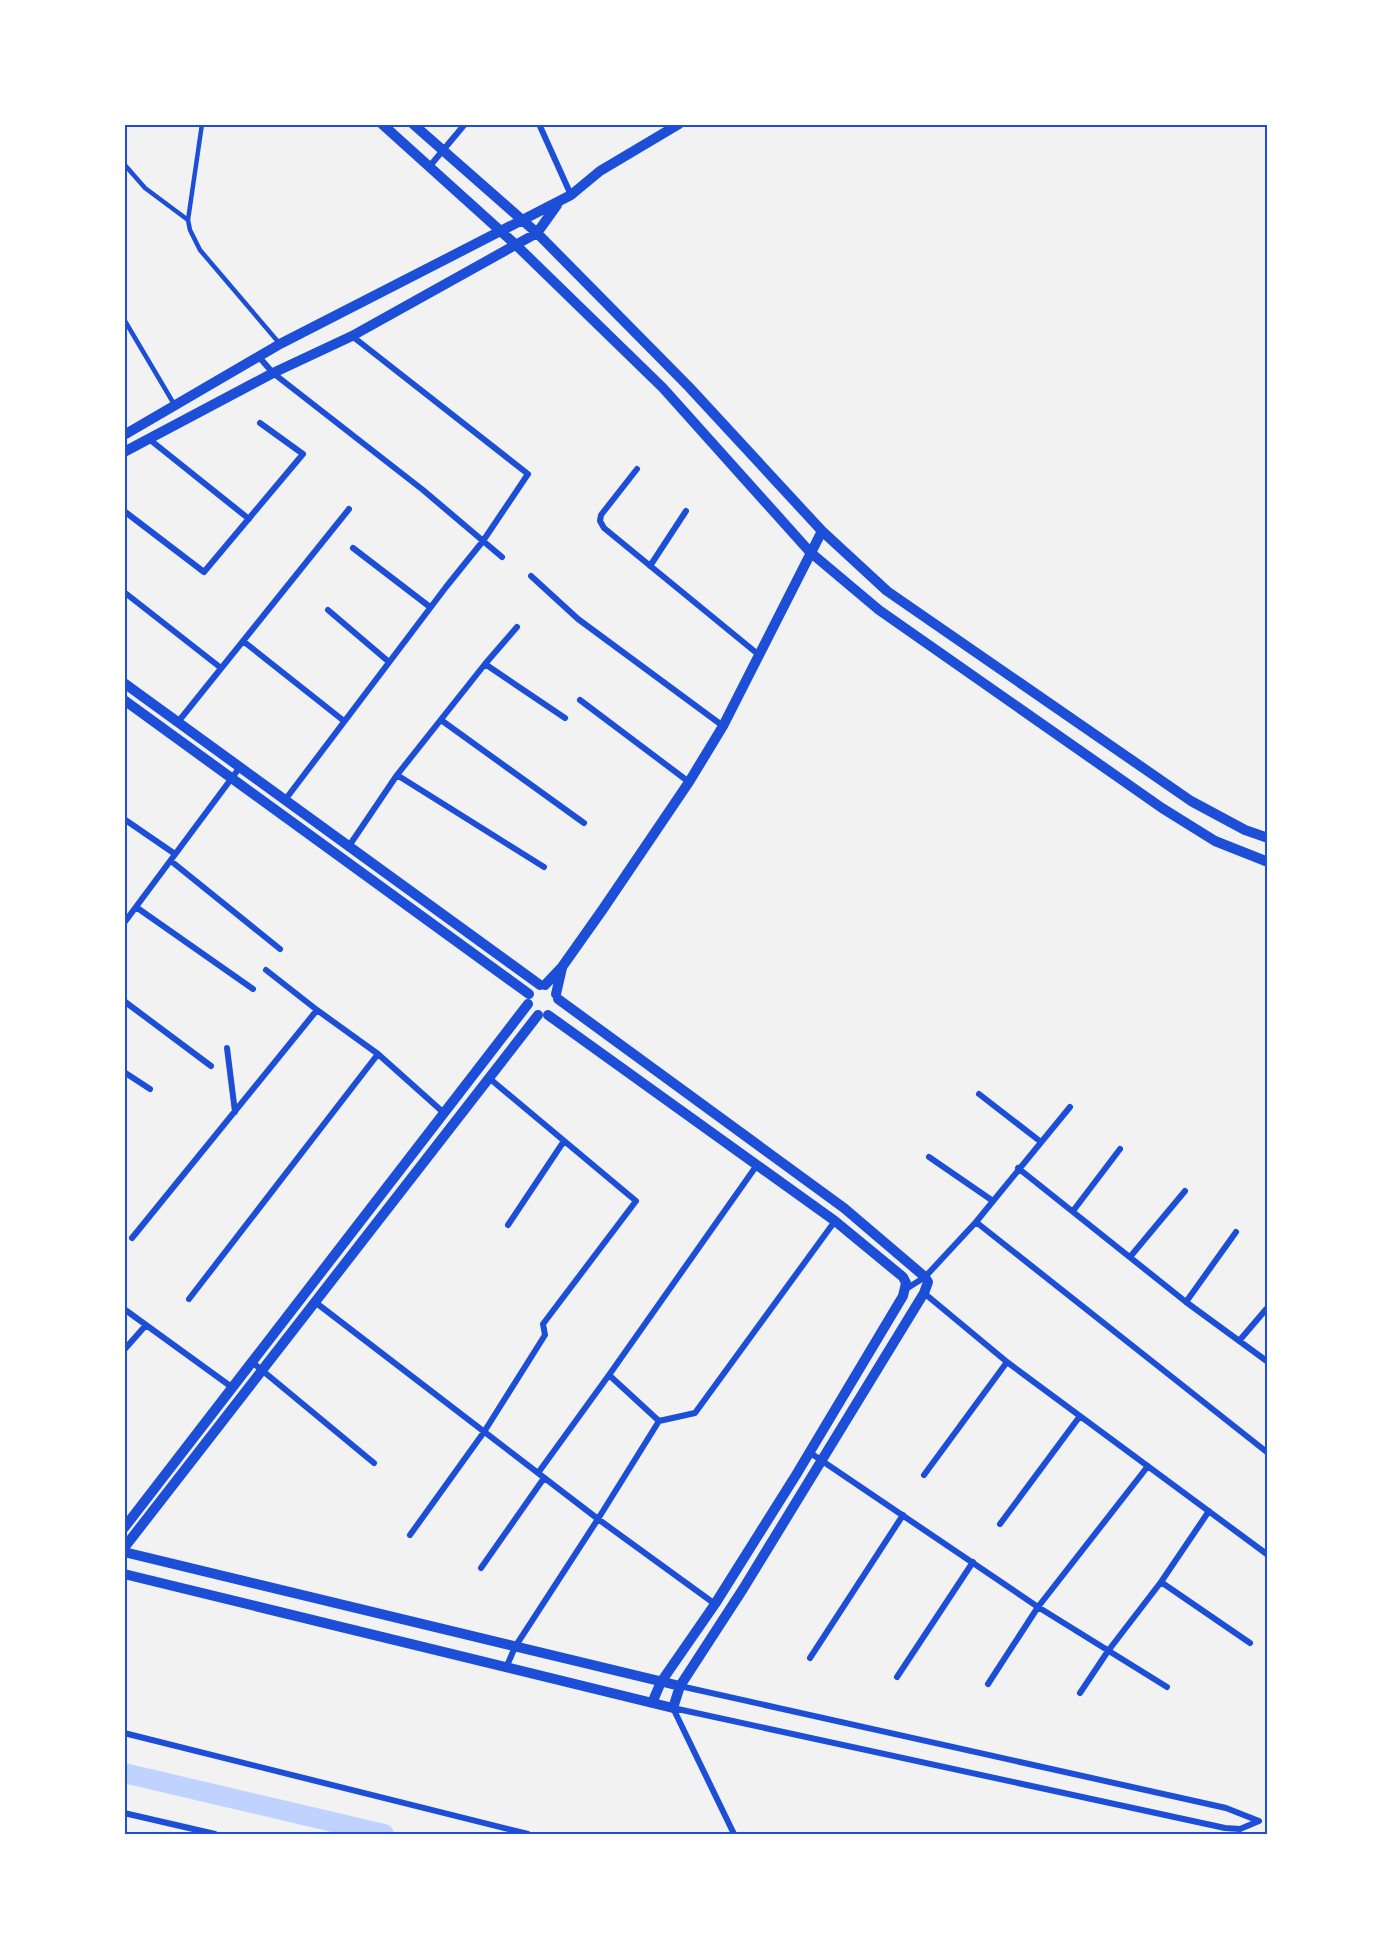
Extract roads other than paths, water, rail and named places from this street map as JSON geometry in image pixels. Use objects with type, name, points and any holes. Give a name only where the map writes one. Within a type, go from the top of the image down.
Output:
[{"type":"street","points":[[382,124],[516,245],[663,388],[810,552],[879,610],[1162,808],[1215,841],[1268,862]]},
{"type":"street","points":[[414,124],[537,233],[688,387],[822,531],[887,591],[1191,801],[1245,830],[1268,838]]},
{"type":"street","points":[[429,167],[465,124]]},
{"type":"street","points":[[539,124],[571,195]]},
{"type":"street","points":[[124,435],[280,344],[559,202],[600,171],[679,124]]},
{"type":"street","points":[[124,452],[273,373],[352,336],[537,233],[559,202]]},
{"type":"street","points":[[285,800],[430,607],[483,541],[528,474],[352,336]]},
{"type":"street","points":[[259,357],[273,373],[423,490],[502,557]]},
{"type":"street","points":[[124,511],[204,572],[303,454],[260,423]]},
{"type":"street","points":[[149,439],[249,519]]},
{"type":"street","points":[[637,470],[602,515],[600,521],[604,528],[760,656]]},
{"type":"street","points":[[178,722],[349,509]]},
{"type":"street","points":[[650,566],[686,512]]},
{"type":"street","points":[[124,1528],[444,1113],[535,987],[542,985],[562,967],[689,782],[723,726],[822,531]]},
{"type":"street","points":[[353,548],[430,607]]},
{"type":"street","points":[[531,576],[578,619],[723,726]]},
{"type":"street","points":[[124,592],[221,668]]},
{"type":"street","points":[[328,610],[389,662]]},
{"type":"street","points":[[349,846],[397,775],[517,627]]},
{"type":"street","points":[[243,641],[344,721]]},
{"type":"street","points":[[485,664],[566,718]]},
{"type":"street","points":[[124,682],[542,985],[554,989],[557,996],[844,1208],[928,1282],[924,1293],[743,1589],[680,1686],[673,1708],[734,1834]]},
{"type":"street","points":[[124,700],[528,999],[533,1012],[543,1015],[834,1221],[903,1277],[906,1289]]},
{"type":"street","points":[[580,700],[689,782]]},
{"type":"street","points":[[441,720],[584,823]]},
{"type":"street","points":[[124,922],[240,767]]},
{"type":"street","points":[[397,775],[544,867]]},
{"type":"street","points":[[124,819],[280,949]]},
{"type":"street","points":[[136,907],[253,989]]},
{"type":"street","points":[[124,1574],[673,1708],[1225,1828],[1240,1829],[1259,1821],[1226,1808],[661,1682],[124,1550],[489,1078],[543,1015],[556,1008],[562,967]]},
{"type":"street","points":[[266,970],[378,1054],[444,1113]]},
{"type":"street","points":[[124,1001],[211,1066]]},
{"type":"street","points":[[132,1238],[317,1010]]},
{"type":"street","points":[[227,1047],[235,1112]]},
{"type":"street","points":[[189,1299],[378,1054]]},
{"type":"street","points":[[124,1072],[150,1089]]},
{"type":"street","points":[[410,1535],[484,1432],[545,1335],[543,1324],[636,1201],[489,1078]]},
{"type":"street","points":[[979,1094],[1041,1142]]},
{"type":"street","points":[[652,1703],[661,1682],[715,1604],[906,1289],[925,1277],[976,1222],[1070,1107]]},
{"type":"street","points":[[508,1225],[564,1141]]},
{"type":"street","points":[[1073,1211],[1120,1149]]},
{"type":"street","points":[[929,1157],[993,1201]]},
{"type":"street","points":[[538,1473],[757,1165]]},
{"type":"street","points":[[1018,1168],[1186,1302],[1268,1362]]},
{"type":"street","points":[[1130,1257],[1185,1191]]},
{"type":"street","points":[[506,1668],[515,1647],[659,1421],[695,1413],[834,1221]]},
{"type":"street","points":[[976,1222],[1268,1453]]},
{"type":"street","points":[[1186,1302],[1236,1232]]},
{"type":"street","points":[[924,1293],[1007,1362],[1268,1555]]},
{"type":"street","points":[[315,1302],[597,1519],[715,1604]]},
{"type":"street","points":[[1239,1341],[1268,1307]]},
{"type":"street","points":[[124,1309],[233,1388]]},
{"type":"street","points":[[124,1350],[146,1325]]},
{"type":"street","points":[[252,1362],[374,1463]]},
{"type":"street","points":[[924,1475],[1007,1362]]},
{"type":"street","points":[[609,1375],[659,1421]]},
{"type":"street","points":[[1000,1524],[1080,1416]]},
{"type":"street","points":[[809,1452],[1038,1607],[1167,1687]]},
{"type":"street","points":[[988,1684],[1038,1607],[1148,1466]]},
{"type":"street","points":[[481,1568],[544,1478]]},
{"type":"street","points":[[1080,1693],[1108,1651],[1161,1582],[1209,1511]]},
{"type":"street","points":[[810,1658],[903,1515]]},
{"type":"street","points":[[897,1677],[973,1562]]},
{"type":"street","points":[[1161,1582],[1250,1643]]},
{"type":"street","points":[[124,1733],[528,1834]]},
{"type":"street","points":[[124,1814],[215,1834]]},
{"type":"lane","points":[[202,124],[188,220],[190,230],[200,250],[280,344]]},
{"type":"lane","points":[[124,164],[145,188],[188,220]]},
{"type":"lane","points":[[125,321],[174,404]]},
{"type":"waterway","points":[[124,1773],[384,1834]]}]
